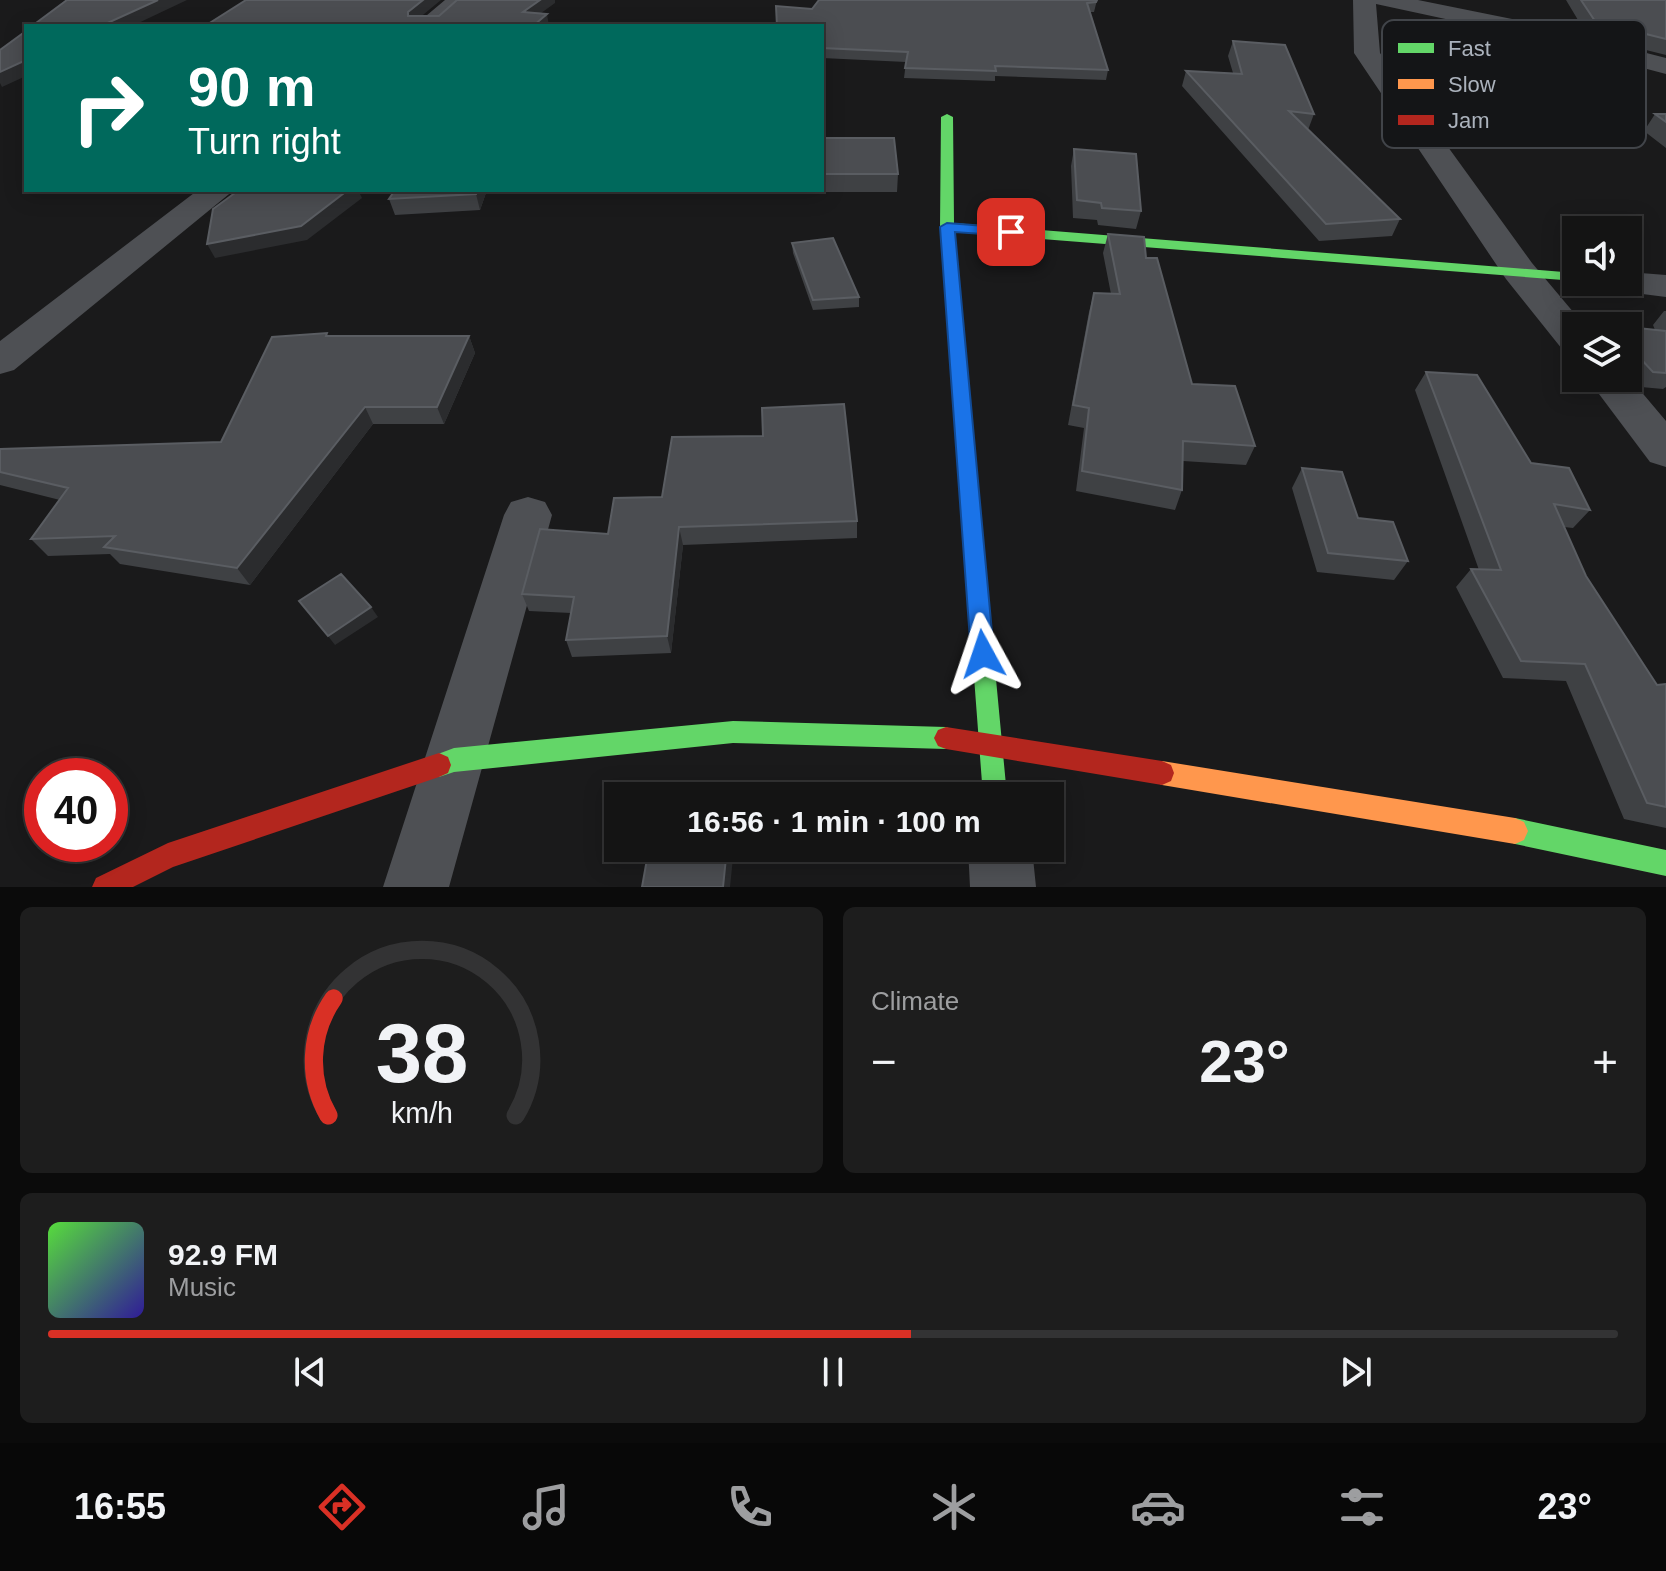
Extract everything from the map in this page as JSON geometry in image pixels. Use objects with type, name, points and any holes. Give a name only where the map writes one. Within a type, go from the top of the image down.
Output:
[{"type":"street","points":[[429,24],[459,0]]},
{"type":"street","points":[[1364,0],[1367,53],[1382,75]]},
{"type":"street","points":[[1384,0],[1483,20]]},
{"type":"street","points":[[1513,0],[1516,20]]},
{"type":"street","points":[[1646,61],[1666,66]]},
{"type":"street","points":[[947,117],[947,227],[994,782]]},
{"type":"street","points":[[1433,148],[1519,271],[1562,323]]},
{"type":"street","points":[[0,361],[215,192]]},
{"type":"street","points":[[947,227],[1562,276]]},
{"type":"street","points":[[1642,284],[1666,286]]},
{"type":"street","points":[[1618,392],[1666,451]]},
{"type":"street","points":[[416,887],[528,515]]},
{"type":"street","points":[[105,887],[168,856],[454,760],[733,732],[945,738],[1529,833],[1666,863]]},
{"type":"street","points":[[1001,862],[1003,887]]},
{"type":"building","points":[[67,0],[158,0],[105,24],[35,24]]},
{"type":"building","points":[[246,0],[423,0],[408,12],[408,16],[439,16],[457,0],[540,0],[523,12],[547,14],[535,24],[208,24]]},
{"type":"building","points":[[819,0],[1097,0],[1087,3],[1108,70],[995,66],[996,71],[905,68],[908,52],[824,48],[824,24],[777,24],[776,6],[812,9]]},
{"type":"building","points":[[1581,0],[1666,0],[1666,39],[1646,34],[1646,20],[1594,20]]},
{"type":"building","points":[[24,32],[24,61],[0,72],[0,50]]},
{"type":"building","points":[[1233,41],[1285,45],[1314,114],[1289,111],[1400,219],[1326,224],[1186,71],[1242,74]]},
{"type":"building","points":[[1655,114],[1666,114],[1666,122]]},
{"type":"building","points":[[824,138],[894,138],[898,174],[824,174]]},
{"type":"building","points":[[1074,149],[1136,154],[1141,211],[1102,208],[1101,203],[1077,200]]},
{"type":"building","points":[[236,192],[345,192],[301,226],[207,244],[213,209]]},
{"type":"building","points":[[394,192],[476,192],[476,194],[389,199]]},
{"type":"building","points":[[1108,234],[1144,237],[1146,258],[1157,258],[1192,384],[1235,386],[1255,446],[1183,441],[1182,490],[1082,471],[1089,408],[1073,405],[1094,293],[1120,294]]},
{"type":"building","points":[[833,238],[859,297],[813,300],[792,243]]},
{"type":"building","points":[[1642,328],[1666,331],[1666,373],[1653,372],[1642,360]]},
{"type":"building","points":[[327,333],[326,336],[469,336],[437,407],[365,407],[237,568],[104,547],[115,536],[31,539],[68,488],[0,472],[0,449],[221,442],[272,337]]},
{"type":"building","points":[[1426,372],[1477,375],[1531,463],[1569,468],[1590,510],[1554,504],[1586,576],[1657,685],[1666,684],[1666,807],[1647,803],[1585,664],[1521,661],[1471,569],[1501,570]]},
{"type":"building","points":[[844,404],[857,521],[679,527],[667,636],[566,640],[574,597],[522,594],[540,529],[608,534],[614,498],[662,497],[672,437],[763,436],[762,408]]},
{"type":"building","points":[[1302,468],[1342,472],[1358,518],[1393,522],[1408,561],[1328,553]]},
{"type":"building","points":[[341,574],[371,607],[328,636],[299,601]]},
{"type":"building","points":[[646,862],[726,862],[723,887],[642,887]]},
{"type":"traffic: fast","points":[[947,117],[947,227],[994,782]]},
{"type":"traffic: fast","points":[[947,227],[1562,276]]},
{"type":"traffic: fast","points":[[439,765],[454,760],[733,732],[946,738]]},
{"type":"traffic: fast","points":[[1515,831],[1666,863]]},
{"type":"traffic: slow","points":[[1162,773],[1515,831]]},
{"type":"traffic: jam","points":[[946,738],[1162,773]]},
{"type":"traffic: jam","points":[[105,887],[168,856],[439,765]]},
{"type":"route","points":[[983,654],[947,227],[1011,232]]}]
